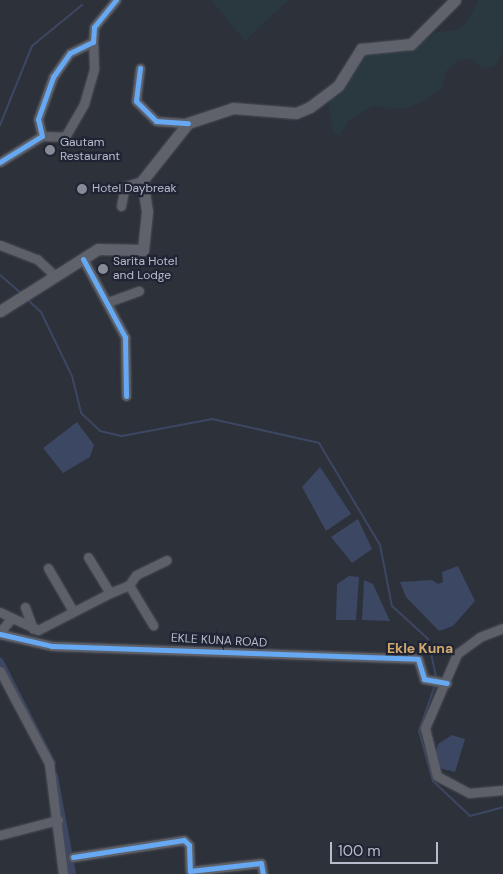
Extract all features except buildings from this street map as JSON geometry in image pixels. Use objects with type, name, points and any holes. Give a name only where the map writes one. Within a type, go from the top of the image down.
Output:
[{"type":"main road","points":[[5,308],[98,249],[143,250],[146,211],[142,181],[188,122],[233,108],[296,114],[338,86],[361,49],[412,44],[455,0]]},
{"type":"street","points":[[0,162],[42,136],[65,137],[84,104],[94,68],[94,27],[116,0]]},
{"type":"street","points":[[42,136],[38,119],[53,77],[70,53],[94,42]]},
{"type":"street","points":[[140,68],[136,101],[156,120],[188,122]]},
{"type":"street","points":[[121,206],[125,186],[142,181]]},
{"type":"street","points":[[0,245],[37,259],[50,279]]},
{"type":"street","points":[[83,259],[108,302],[125,337],[126,396]]},
{"type":"street","points":[[108,302],[139,291]]},
{"type":"street","points":[[88,558],[110,593]]},
{"type":"street","points":[[0,612],[33,629],[44,628],[73,611],[129,585],[136,575],[167,560]]},
{"type":"street","points":[[48,568],[73,611]]},
{"type":"street","points":[[129,585],[153,625]]},
{"type":"street","points":[[25,607],[33,629]]},
{"type":"street","points":[[0,633],[11,619]]},
{"type":"street","points":[[503,628],[480,637],[457,654],[447,683],[425,728],[438,776],[469,793],[503,790]]},
{"type":"street","name":"EKLE KUNA ROAD","points":[[0,633],[52,646],[418,659],[424,679],[447,683]]},
{"type":"street","points":[[0,671],[49,763],[58,820],[63,874]]},
{"type":"street","points":[[0,835],[58,820]]},
{"type":"street","points":[[73,857],[184,840],[190,845],[190,871],[260,863],[263,874]]},
{"type":"shaded area","points":[[211,0],[288,0],[245,41]]},
{"type":"shaded area","points":[[479,0],[503,0],[503,52],[496,65],[484,69],[470,59],[459,59],[446,71],[442,88],[424,101],[403,109],[373,106],[348,121],[340,135],[334,134],[328,101],[349,81],[350,69],[366,51],[407,52],[437,32],[456,30],[465,25]]},
{"type":"water","points":[[77,422],[94,445],[90,457],[63,473],[43,448]]},
{"type":"water","points":[[320,467],[351,514],[326,531],[302,487]]},
{"type":"water","points":[[358,519],[372,549],[352,563],[331,537]]},
{"type":"water","points":[[458,566],[475,601],[453,626],[439,631],[406,597],[400,582],[432,580],[438,584],[443,582],[442,572]]},
{"type":"water","points":[[349,576],[359,577],[356,620],[336,620],[337,584]]},
{"type":"water","points":[[364,580],[373,584],[390,621],[362,620]]},
{"type":"water","points":[[452,735],[465,739],[455,772],[439,768],[435,756],[438,744]]},
{"type":"waterway","points":[[0,125],[32,46],[82,5]]},
{"type":"waterway","points":[[0,275],[21,293]]},
{"type":"waterway","points":[[28,300],[41,312],[72,376],[81,413],[100,431],[122,436],[212,419],[319,443],[380,545],[392,606],[428,639],[436,678]]},
{"type":"waterway","points":[[0,662],[52,764]]},
{"type":"waterway","points":[[435,685],[419,731],[433,781],[470,816],[503,807]]},
{"type":"waterway","points":[[54,776],[72,874]]},
{"type":"cycle path","points":[[0,162],[42,136],[38,119],[53,77],[70,53],[93,42],[94,27],[116,0]]},
{"type":"cycle path","points":[[140,68],[136,101],[156,121],[188,123]]},
{"type":"cycle path","points":[[83,259],[125,337],[126,396]]},
{"type":"cycle path","points":[[0,634],[52,646],[418,659],[424,679],[447,683]]},
{"type":"cycle path","points":[[73,857],[184,840],[189,845],[190,871],[261,863],[263,874]]},
{"type":"place","name":"Gautam Restaurant","points":[[50,150]]},
{"type":"place","name":"Hotel Daybreak","points":[[82,189]]},
{"type":"place","name":"Sarita Hotel and Lodge","points":[[103,269]]},
{"type":"district","name":"Ekle Kuna","points":[[420,648]]}]
